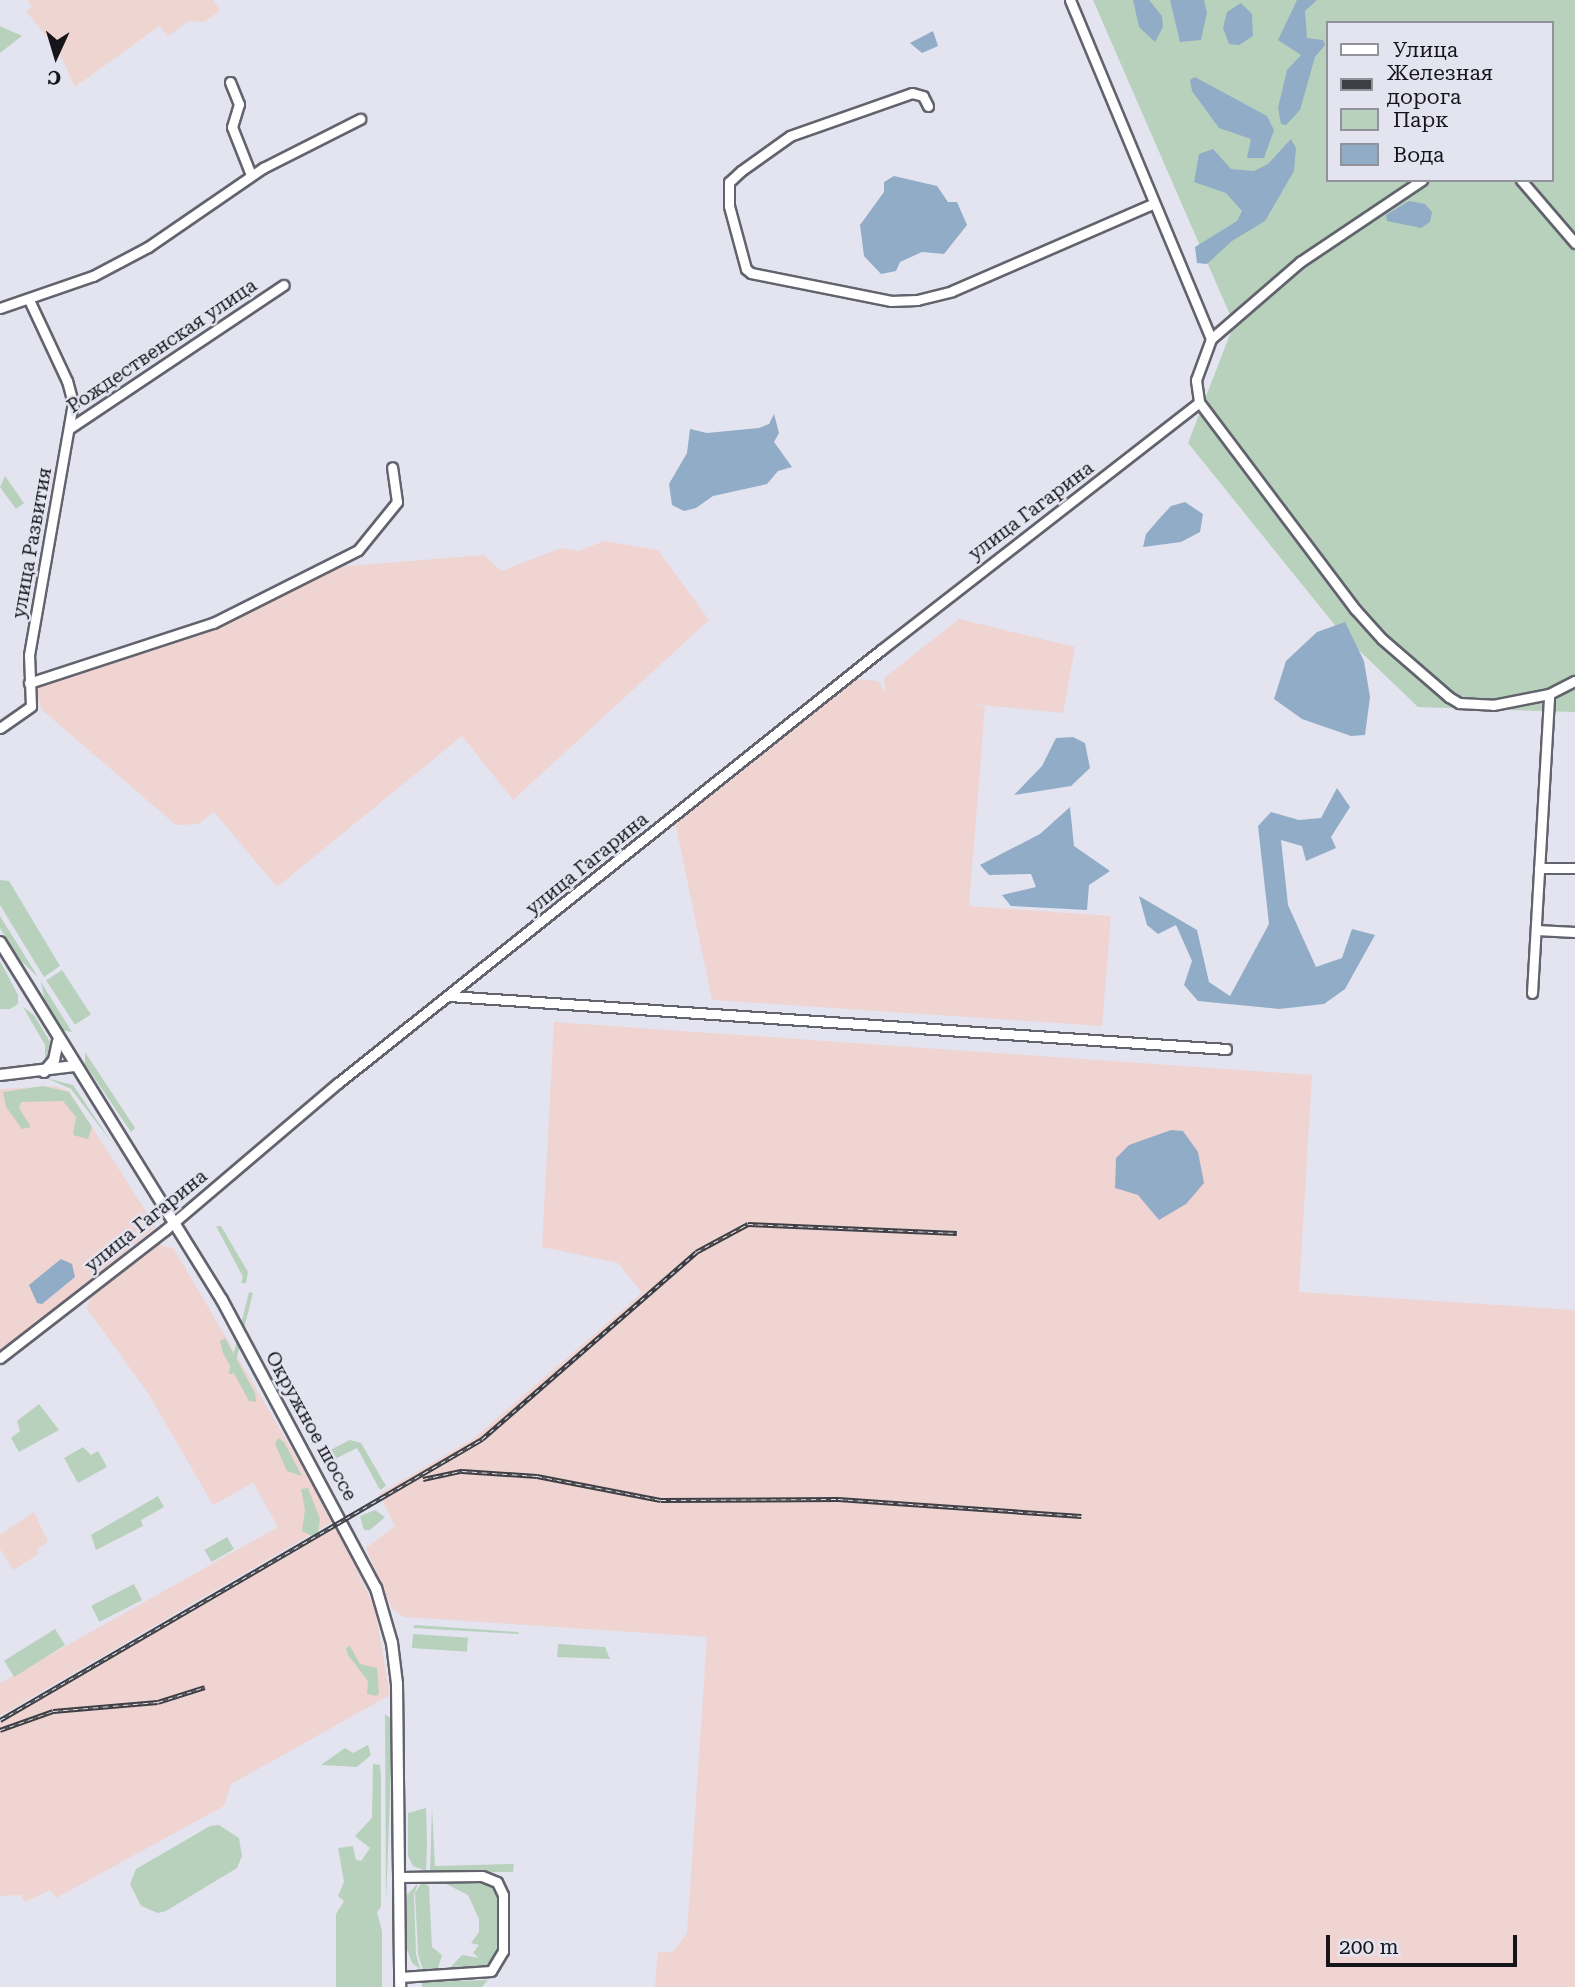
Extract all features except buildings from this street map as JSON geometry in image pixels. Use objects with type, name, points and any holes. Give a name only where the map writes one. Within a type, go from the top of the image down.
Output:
[{"type":"main road","name":"Окружное шоссе","points":[[0,942],[58,1041],[175,1222],[343,1520],[383,1607],[397,1684],[400,1982]]},
{"type":"main road","points":[[44,1072],[54,1060],[58,1041]]},
{"type":"main road","points":[[0,1075],[44,1072],[74,1066]]},
{"type":"street","points":[[1070,0],[1211,339]]},
{"type":"street","points":[[230,82],[239,104],[232,127],[251,175]]},
{"type":"street","points":[[928,106],[923,96],[912,93],[790,136],[741,171],[729,182],[729,206],[746,269],[751,273],[891,302],[917,300],[952,290],[1154,202]]},
{"type":"street","points":[[0,308],[75,285],[148,247],[251,175],[360,119]]},
{"type":"street","points":[[1419,182],[1300,262],[1211,339],[1196,380],[1199,402],[1356,609],[1414,670],[1459,703],[1493,705],[1549,694],[1575,681]]},
{"type":"street","points":[[1523,182],[1575,243]]},
{"type":"street","name":"Рождественская улица","points":[[70,428],[284,285]]},
{"type":"street","name":"Рождественская улица","points":[[29,300],[73,394],[70,428]]},
{"type":"street","name":"улица Гагарина","points":[[0,1358],[175,1222],[449,996],[1199,402]]},
{"type":"street","name":"улица Развития","points":[[0,727],[31,706],[29,655],[70,428]]},
{"type":"street","points":[[29,683],[213,623],[358,550],[397,502],[392,467]]},
{"type":"street","points":[[1532,993],[1549,694]]},
{"type":"street","points":[[1539,869],[1575,868]]},
{"type":"street","points":[[1536,930],[1575,932]]},
{"type":"street","points":[[449,996],[1226,1049]]},
{"type":"street","points":[[400,1877],[482,1876],[497,1882],[503,1895],[503,1951],[491,1971],[400,1982]]},
{"type":"shaded area","points":[[27,0],[213,0],[220,11],[204,22],[189,21],[168,36],[159,26],[75,87],[59,52],[26,11],[32,7]]},
{"type":"shaded area","points":[[604,541],[658,550],[709,620],[513,800],[462,736],[277,887],[214,812],[198,824],[176,825],[42,710],[33,681],[231,621],[324,568],[484,555],[501,571],[561,548],[579,551]]},
{"type":"shaded area","points":[[959,619],[1075,647],[1063,713],[971,704],[985,707],[969,906],[1111,916],[1102,1026],[712,1000],[675,822],[856,679],[878,681],[886,694],[884,678]]},
{"type":"shaded area","points":[[554,1022],[1312,1075],[1299,1292],[1575,1310],[1575,1987],[655,1987],[658,1952],[673,1952],[687,1933],[707,1637],[404,1617],[392,1609],[366,1548],[395,1526],[379,1494],[473,1439],[642,1293],[618,1263],[542,1247]]},
{"type":"shaded area","points":[[55,1086],[69,1091],[156,1227],[0,1354],[0,1089]]},
{"type":"shaded area","points":[[158,1244],[174,1249],[334,1521],[0,1716],[0,1683],[278,1527],[253,1483],[213,1505],[148,1393],[87,1309],[90,1296]]},
{"type":"shaded area","points":[[34,1512],[48,1542],[36,1550],[39,1554],[13,1570],[0,1549],[0,1535]]},
{"type":"shaded area","points":[[337,1527],[375,1609],[390,1695],[231,1784],[224,1806],[56,1898],[50,1890],[25,1902],[21,1895],[0,1896],[0,1723]]},
{"type":"green space","points":[[1093,0],[1575,0],[1575,712],[1418,707],[1342,634],[1188,443],[1234,324]]},
{"type":"green space","points":[[0,26],[22,36],[0,53]]},
{"type":"green space","points":[[5,476],[24,503],[16,509],[0,487]]},
{"type":"green space","points":[[0,880],[9,881],[60,966],[44,977],[0,905]]},
{"type":"green space","points":[[0,916],[38,977],[19,959],[0,928]]},
{"type":"green space","points":[[0,961],[18,995],[18,1004],[10,1009],[0,1009]]},
{"type":"green space","points":[[62,970],[91,1014],[75,1025],[46,980]]},
{"type":"green space","points":[[41,982],[72,1032],[61,1030],[46,1006]]},
{"type":"green space","points":[[23,1007],[34,1015],[53,1047],[45,1063],[45,1045]]},
{"type":"green space","points":[[85,1052],[135,1128],[131,1132],[85,1064]]},
{"type":"green space","points":[[46,1078],[73,1085],[113,1144],[71,1089]]},
{"type":"green space","points":[[43,1086],[69,1092],[92,1127],[88,1139],[73,1135],[76,1117],[63,1101],[21,1102],[19,1108],[31,1127],[22,1129],[6,1107],[3,1092]]},
{"type":"green space","points":[[216,1226],[221,1226],[248,1272],[246,1283],[241,1283],[243,1277]]},
{"type":"green space","points":[[249,1292],[253,1293],[233,1374],[229,1374]]},
{"type":"green space","points":[[225,1338],[255,1393],[256,1402],[249,1401],[223,1353],[220,1341]]},
{"type":"green space","points":[[39,1404],[59,1430],[19,1452],[11,1438],[20,1431],[17,1421]]},
{"type":"green space","points":[[278,1438],[284,1442],[302,1476],[287,1471],[275,1444]]},
{"type":"green space","points":[[350,1440],[361,1443],[386,1486],[380,1490],[357,1448],[325,1464],[316,1443],[324,1453]]},
{"type":"green space","points":[[83,1447],[91,1455],[98,1451],[107,1467],[78,1483],[64,1458]]},
{"type":"green space","points":[[308,1488],[320,1519],[318,1533],[312,1536],[302,1531],[305,1509],[301,1489]]},
{"type":"green space","points":[[158,1496],[164,1507],[141,1520],[143,1526],[96,1550],[91,1535]]},
{"type":"green space","points":[[375,1510],[385,1517],[370,1530],[364,1530],[360,1516]]},
{"type":"green space","points":[[227,1537],[234,1549],[211,1562],[204,1550]]},
{"type":"green space","points":[[134,1584],[142,1600],[99,1622],[91,1606]]},
{"type":"green space","points":[[415,1625],[518,1632],[519,1634],[413,1628]]},
{"type":"green space","points":[[55,1629],[65,1645],[14,1677],[4,1661]]},
{"type":"green space","points":[[413,1634],[468,1638],[467,1652],[412,1648]]},
{"type":"green space","points":[[558,1644],[605,1647],[610,1659],[557,1657]]},
{"type":"green space","points":[[350,1646],[360,1664],[377,1668],[379,1693],[376,1696],[367,1694],[368,1681],[348,1655],[346,1648]]},
{"type":"green space","points":[[385,1714],[390,1718],[391,1769],[386,1903]]},
{"type":"green space","points":[[368,1745],[371,1755],[357,1767],[321,1765],[345,1748],[353,1753]]},
{"type":"green space","points":[[373,1764],[380,1765],[381,1775],[381,1907],[377,1912],[382,1931],[382,1987],[336,1987],[336,1914],[344,1901],[338,1896],[344,1882],[338,1848],[353,1846],[356,1860],[361,1861],[370,1848],[355,1836],[372,1818]]},
{"type":"green space","points":[[432,1807],[435,1866],[514,1864],[513,1872],[430,1872]]},
{"type":"green space","points":[[426,1808],[426,1871],[413,1866],[408,1856],[408,1813]]},
{"type":"green space","points":[[219,1825],[239,1838],[242,1856],[237,1868],[166,1911],[158,1913],[141,1906],[130,1884],[136,1869],[210,1826]]},
{"type":"green space","points":[[438,1880],[484,1881],[497,1891],[499,1952],[489,1967],[448,1970],[462,1955],[479,1958],[473,1953],[479,1945],[471,1943],[479,1932],[479,1919],[468,1895]]},
{"type":"green space","points":[[422,1882],[429,1886],[432,1947],[442,1955],[437,1971],[423,1970],[418,1954],[415,1893]]},
{"type":"green space","points":[[418,1883],[414,1895],[416,1954],[420,1969],[412,1963],[407,1949],[407,1895]]},
{"type":"green space","points":[[488,1980],[482,1987],[422,1987],[422,1982]]},
{"type":"water","points":[[1133,0],[1149,0],[1162,16],[1163,27],[1155,42],[1139,27]]},
{"type":"water","points":[[1170,0],[1204,0],[1207,13],[1201,40],[1180,42]]},
{"type":"water","points":[[1297,0],[1317,0],[1305,11],[1307,38],[1323,40],[1325,45],[1315,57],[1300,110],[1286,125],[1281,124],[1278,108],[1287,70],[1301,55],[1278,40]]},
{"type":"water","points":[[1241,3],[1252,14],[1253,36],[1239,45],[1229,44],[1223,28],[1227,12]]},
{"type":"water","points":[[933,31],[938,46],[922,53],[910,43]]},
{"type":"water","points":[[1195,77],[1267,116],[1274,130],[1264,158],[1247,158],[1251,139],[1219,128],[1192,91],[1190,80]]},
{"type":"water","points":[[1291,139],[1296,148],[1294,171],[1265,221],[1232,241],[1207,264],[1197,263],[1195,247],[1237,221],[1242,211],[1226,193],[1194,182],[1199,154],[1213,149],[1231,169],[1254,171],[1268,164]]},
{"type":"water","points":[[894,176],[937,186],[948,202],[957,202],[967,225],[944,254],[922,252],[900,262],[896,271],[881,274],[864,256],[860,225],[884,192],[884,182]]},
{"type":"water","points":[[1409,201],[1425,204],[1432,212],[1430,222],[1421,228],[1387,221],[1386,215]]},
{"type":"water","points":[[774,414],[779,433],[774,442],[792,467],[778,471],[767,484],[713,496],[696,508],[684,511],[672,505],[669,484],[687,453],[690,429],[707,433],[759,428],[769,424]]},
{"type":"water","points":[[1185,502],[1203,514],[1200,532],[1181,542],[1143,547],[1146,534],[1171,506]]},
{"type":"water","points":[[1345,622],[1364,661],[1370,697],[1365,735],[1351,736],[1302,719],[1274,699],[1286,661],[1317,632]]},
{"type":"water","points":[[1073,737],[1085,743],[1090,768],[1071,786],[1014,795],[1042,766],[1056,738]]},
{"type":"water","points":[[1337,788],[1350,807],[1331,837],[1336,848],[1306,861],[1302,846],[1281,840],[1288,905],[1316,967],[1342,958],[1352,929],[1375,935],[1345,989],[1324,1004],[1279,1009],[1198,1001],[1184,985],[1192,961],[1176,925],[1158,934],[1147,925],[1139,896],[1197,930],[1209,982],[1230,996],[1269,924],[1258,826],[1271,812],[1299,820],[1321,818]]},
{"type":"water","points":[[1070,807],[1074,846],[1110,871],[1089,885],[1087,910],[1011,906],[1002,895],[1036,887],[1031,874],[989,875],[980,865],[1040,834]]},
{"type":"water","points":[[1171,1130],[1183,1131],[1198,1152],[1204,1183],[1186,1204],[1159,1220],[1138,1195],[1115,1188],[1116,1158],[1129,1145]]},
{"type":"water","points":[[61,1259],[72,1264],[75,1277],[42,1304],[37,1303],[29,1285]]},
{"type":"railway","points":[[0,1720],[482,1439],[696,1252],[748,1224],[957,1233]]},
{"type":"railway","points":[[423,1479],[462,1471],[537,1476],[661,1500],[838,1499],[1081,1516]]},
{"type":"railway","points":[[0,1730],[53,1711],[158,1702],[205,1687]]}]
